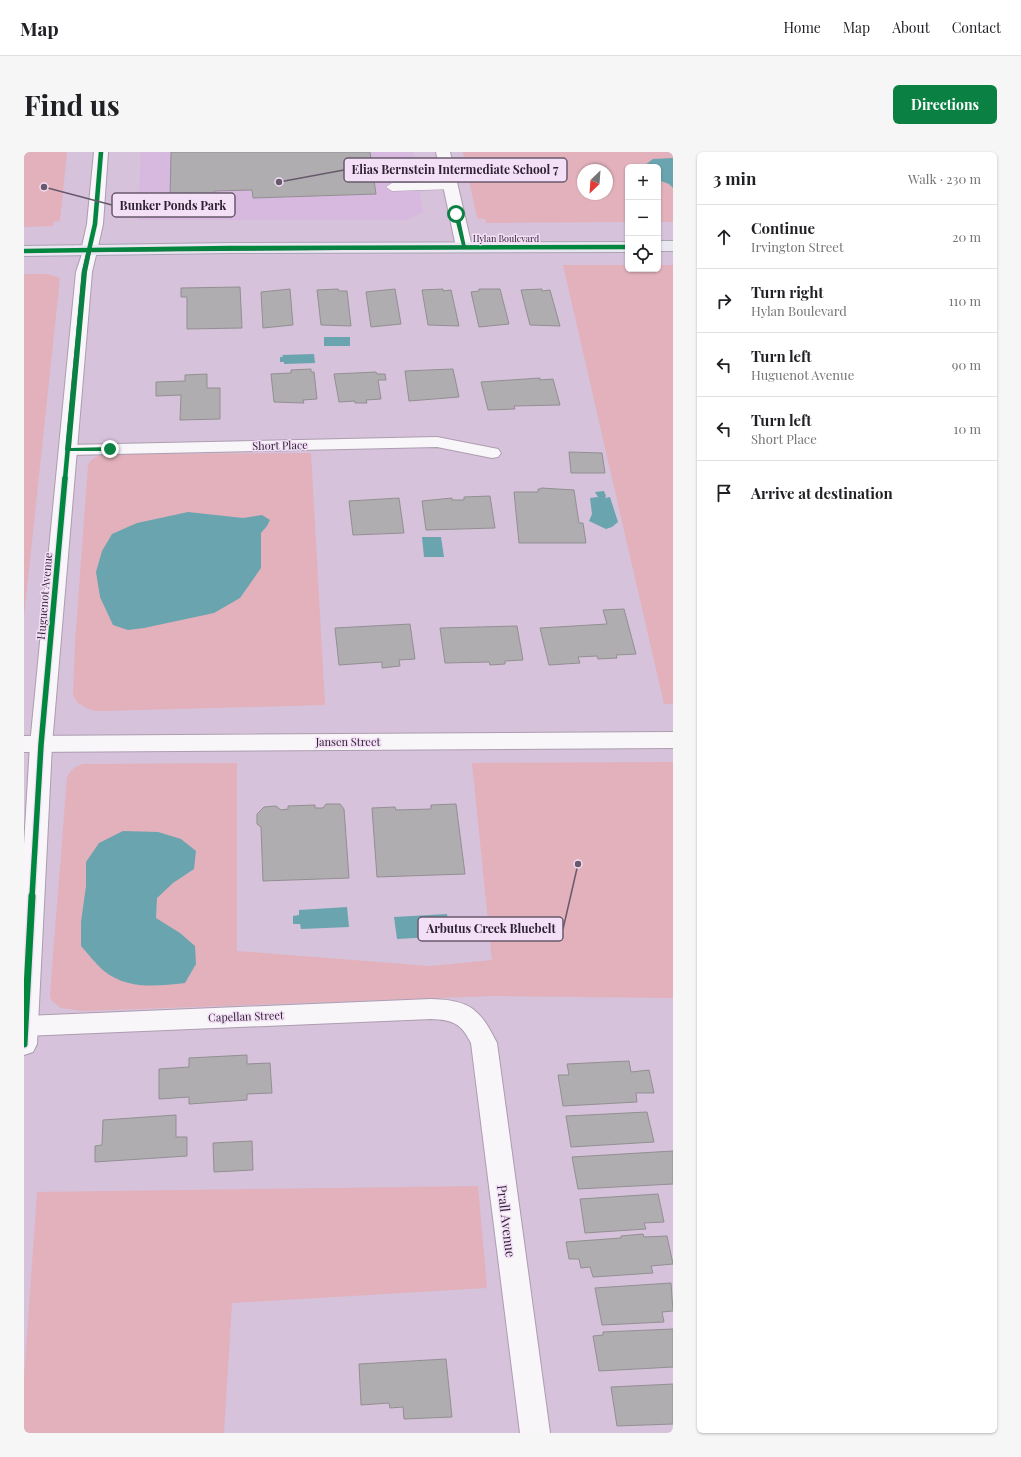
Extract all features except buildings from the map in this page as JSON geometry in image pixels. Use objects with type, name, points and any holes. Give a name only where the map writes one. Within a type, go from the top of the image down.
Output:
[{"type":"main road","points":[[661,246],[673,246]]},
{"type":"main road","name":"Hylan Boulevard","points":[[24,251],[625,247]]},
{"type":"street","name":"Huguenot Avenue","points":[[25,1035],[32,745],[68,450],[84,272],[95,224],[101,152]]},
{"type":"street","points":[[443,152],[464,247]]},
{"type":"street","name":"Short Place","points":[[68,450],[437,442],[492,453]]},
{"type":"street","name":"Jansen Street","points":[[32,745],[673,740]]},
{"type":"street","name":"Capellan Street","points":[[25,1035],[431,1009],[450,1009],[466,1015]]},
{"type":"street","name":"Prall Avenue","points":[[466,1015],[477,1027],[484,1043],[535,1433]]},
{"type":"lane","points":[[392,187],[450,186]]},
{"type":"shaded area","points":[[24,152],[67,152],[60,221],[53,222],[53,226],[24,227]]},
{"type":"shaded area","points":[[141,152],[413,152],[423,212],[407,220],[138,220]]},
{"type":"shaded area","points":[[463,152],[673,152],[673,222],[661,222],[661,164],[625,164],[625,222],[486,223],[485,219],[477,218]]},
{"type":"shaded area","points":[[673,158],[673,188],[669,184],[661,181],[661,164],[646,164],[653,159]]},
{"type":"shaded area","points":[[563,265],[625,265],[625,272],[661,272],[661,265],[673,265],[673,704],[664,704]]},
{"type":"shaded area","points":[[24,274],[47,274],[60,278],[24,617]]},
{"type":"shaded area","points":[[324,337],[350,337],[350,346],[324,346]]},
{"type":"shaded area","points":[[314,354],[315,363],[284,364],[284,362],[280,362],[280,357],[283,357],[282,355]]},
{"type":"shaded area","points":[[311,453],[325,705],[95,711],[78,703],[73,695],[75,643],[88,465],[91,461],[103,454]]},
{"type":"shaded area","points":[[604,491],[606,496],[605,498],[610,497],[618,522],[612,527],[606,529],[589,521],[592,514],[590,498],[598,497],[595,492]]},
{"type":"shaded area","points":[[188,512],[243,518],[262,515],[270,520],[261,533],[261,568],[240,598],[214,613],[128,630],[113,625],[100,597],[96,572],[102,551],[112,534],[137,523]]},
{"type":"shaded area","points":[[422,537],[441,537],[444,557],[424,557]]},
{"type":"shaded area","points":[[673,762],[673,998],[494,996],[82,1011],[61,1008],[51,1000],[50,994],[67,778],[71,770],[80,765],[237,763],[237,951],[430,966],[492,960],[472,763]]},
{"type":"shaded area","points":[[123,831],[158,832],[181,839],[196,851],[194,869],[173,883],[157,898],[156,918],[180,933],[195,946],[196,964],[185,983],[153,986],[133,984],[123,981],[104,971],[81,946],[81,922],[86,886],[86,862],[99,843]]},
{"type":"shaded area","points":[[347,907],[349,927],[301,929],[300,924],[293,924],[293,916],[299,915],[299,910]]},
{"type":"shaded area","points":[[447,914],[450,936],[397,939],[394,917]]},
{"type":"shaded area","points":[[478,1186],[487,1288],[232,1303],[224,1433],[24,1433],[24,1378],[37,1192]]},
{"type":"cycle path","points":[[24,1044],[41,745],[84,272],[95,224],[101,152]]},
{"type":"cycle path","points":[[24,251],[230,248],[625,247]]},
{"type":"place","name":"Elias Bernstein Intermediate School 7","points":[[279,182]]},
{"type":"place","name":"Bunker Ponds Park","points":[[44,187]]},
{"type":"place","name":"Arbutus Creek Bluebelt","points":[[578,864]]},
{"type":"route","points":[[110,449],[68,450],[84,272],[89,250],[464,247],[456,214]]}]
